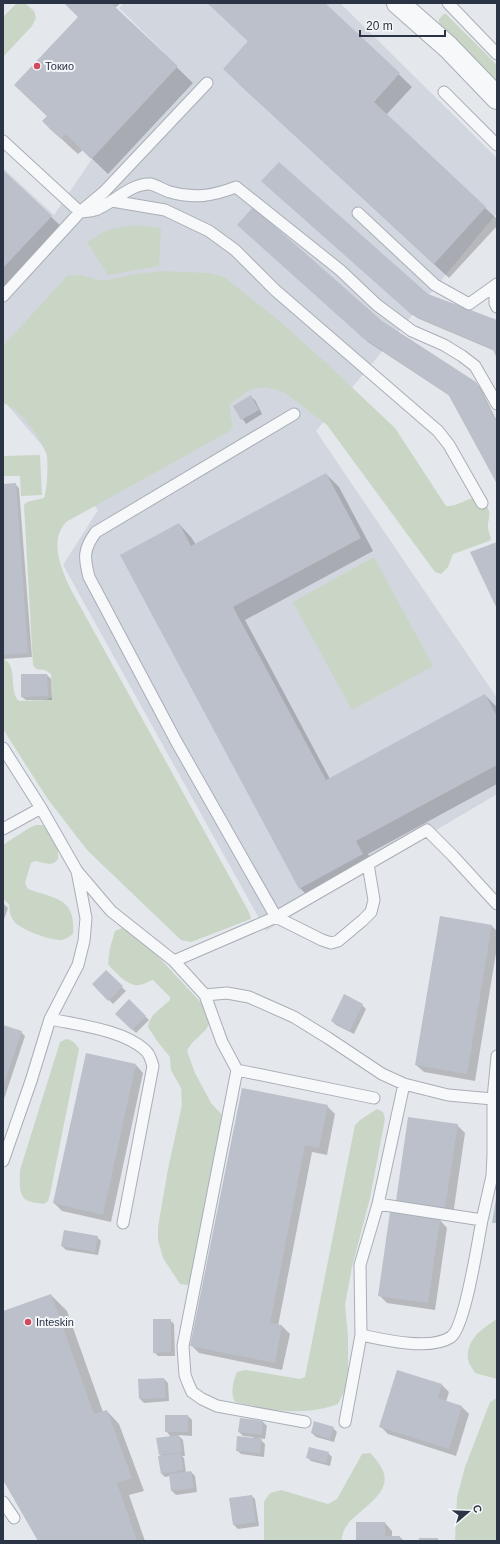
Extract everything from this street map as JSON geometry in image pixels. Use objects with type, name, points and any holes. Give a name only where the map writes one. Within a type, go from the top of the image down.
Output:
[{"type":"street","points":[[398,3],[448,47],[497,98]]},
{"type":"lane","points":[[448,3],[497,54]]},
{"type":"lane","points":[[3,296],[80,212],[104,192],[208,83]]},
{"type":"lane","points":[[444,92],[497,145]]},
{"type":"lane","points":[[3,141],[80,212],[93,211],[126,192],[144,185],[151,184],[168,192],[184,196],[208,196],[219,194],[236,187],[340,270],[376,305],[412,331],[444,345],[475,366],[497,404]]},
{"type":"lane","points":[[112,201],[165,210],[209,231],[235,250],[275,290],[438,431],[449,445],[482,503]]},
{"type":"lane","points":[[358,213],[435,285],[469,304],[497,284]]},
{"type":"lane","points":[[497,290],[495,291],[495,304],[497,307]]},
{"type":"lane","points":[[294,414],[96,532],[85,551],[85,562],[89,577],[176,741],[276,918],[322,940],[331,943],[338,941],[364,920],[371,912],[374,900],[368,864]]},
{"type":"lane","points":[[3,748],[41,808],[76,871],[111,910],[174,961],[205,995],[222,1042],[237,1070],[183,1346],[185,1375],[192,1392],[202,1399],[217,1406],[305,1422]]},
{"type":"lane","points":[[3,829],[41,808]]},
{"type":"lane","points":[[174,961],[276,918],[427,830],[497,904]]},
{"type":"lane","points":[[3,1161],[31,1081],[50,1019],[78,965],[84,941],[86,918],[76,871]]},
{"type":"lane","points":[[205,995],[227,993],[249,997],[294,1017],[382,1074],[404,1084],[448,1095],[493,1099]]},
{"type":"lane","points":[[50,1019],[124,1036],[145,1050],[151,1057],[153,1066],[123,1223]]},
{"type":"lane","points":[[361,1335],[416,1343],[440,1342],[452,1336],[462,1315],[492,1176],[493,1099],[497,1056]]},
{"type":"lane","points":[[237,1070],[374,1098]]},
{"type":"lane","points":[[345,1422],[361,1335],[360,1265],[378,1204],[404,1084]]},
{"type":"lane","points":[[378,1204],[482,1220]]},
{"type":"lane","points":[[3,1502],[14,1518]]},
{"type":"shaded area","points":[[124,3],[340,3],[497,158],[497,213],[316,431],[497,698],[497,794],[266,931],[63,565],[98,510],[3,400],[3,168],[54,215],[92,159],[178,66],[119,8]]},
{"type":"green space","points":[[17,3],[25,3],[34,11],[36,18],[32,26],[3,57],[3,17]]},
{"type":"green space","points":[[446,14],[497,65],[497,82],[439,23],[439,19]]},
{"type":"green space","points":[[136,225],[161,228],[159,266],[108,275],[87,242],[107,230]]},
{"type":"green space","points":[[162,271],[208,273],[224,277],[277,319],[395,428],[446,506],[452,506],[476,498],[481,499],[485,503],[489,511],[488,527],[491,539],[453,554],[448,567],[441,574],[435,572],[327,425],[284,392],[266,387],[251,389],[230,404],[233,427],[228,432],[66,522],[61,529],[57,546],[60,563],[70,588],[249,912],[251,919],[191,942],[181,940],[87,850],[47,798],[3,729],[3,659],[8,662],[11,667],[14,691],[19,701],[46,700],[52,697],[51,674],[45,670],[36,669],[33,665],[24,505],[27,502],[44,498],[47,476],[47,457],[43,446],[29,424],[10,406],[3,403],[3,346],[67,276],[81,275],[103,281],[130,275]]},
{"type":"green space","points":[[40,455],[42,495],[21,496],[20,476],[3,476],[3,456]]},
{"type":"green space","points":[[374,557],[433,666],[352,710],[293,602]]},
{"type":"green space","points":[[36,825],[43,825],[58,846],[58,859],[54,863],[49,864],[35,861],[31,863],[25,883],[28,889],[55,898],[62,902],[71,913],[73,934],[62,940],[51,939],[36,934],[17,924],[12,917],[9,904],[3,899],[3,845]]},
{"type":"green space","points":[[122,928],[140,937],[205,1007],[209,1015],[208,1027],[195,1040],[187,1051],[195,1073],[211,1103],[224,1117],[191,1283],[187,1285],[180,1284],[163,1258],[158,1240],[158,1227],[168,1169],[182,1105],[181,1088],[171,1070],[170,1057],[148,1027],[153,1015],[170,1000],[170,997],[153,980],[141,985],[130,984],[108,964],[110,948],[115,931]]},
{"type":"green space","points":[[66,1039],[74,1042],[79,1049],[48,1201],[44,1204],[34,1203],[25,1199],[21,1193],[20,1170],[60,1042]]},
{"type":"green space","points":[[377,1109],[383,1112],[385,1119],[370,1198],[352,1267],[345,1305],[348,1336],[348,1372],[346,1388],[338,1404],[312,1410],[274,1410],[235,1402],[233,1399],[233,1387],[237,1372],[246,1370],[300,1379],[305,1377],[355,1125]]},
{"type":"green space","points":[[497,1319],[497,1379],[475,1373],[468,1359],[468,1352],[476,1335]]},
{"type":"green space","points":[[497,1398],[497,1541],[455,1541],[457,1497],[465,1467],[490,1402]]},
{"type":"green space","points":[[370,1453],[383,1471],[385,1479],[384,1486],[375,1499],[349,1523],[344,1530],[341,1541],[264,1541],[264,1502],[270,1493],[281,1490],[328,1504],[337,1499],[362,1454]]},
{"type":"building","points":[[64,3],[111,3],[178,66],[91,159],[66,134],[61,139],[52,131],[42,121],[47,116],[14,85],[78,17]]},
{"type":"building","points":[[207,3],[325,3],[400,73],[374,102],[486,207],[434,264],[223,69],[248,41]]},
{"type":"building","points":[[279,162],[428,294],[497,320],[497,359],[493,349],[412,315],[261,181]]},
{"type":"building","points":[[3,170],[52,216],[3,268]]},
{"type":"building","points":[[253,207],[382,321],[476,382],[497,423],[497,484],[448,394],[363,338],[237,225]]},
{"type":"building","points":[[251,395],[259,410],[241,420],[233,406]]},
{"type":"building","points":[[326,473],[361,538],[233,607],[326,780],[485,694],[497,716],[497,765],[356,841],[363,854],[299,889],[120,555],[179,523],[191,546]]},
{"type":"building","points":[[16,483],[28,653],[3,655],[3,484]]},
{"type":"building","points":[[497,542],[497,609],[470,552]]},
{"type":"building","points":[[21,674],[47,674],[48,696],[21,697]]},
{"type":"building","points":[[440,916],[492,925],[467,1074],[415,1065]]},
{"type":"building","points":[[106,970],[123,986],[108,1001],[92,984]]},
{"type":"building","points":[[344,994],[363,1004],[350,1031],[331,1021]]},
{"type":"building","points":[[129,999],[146,1016],[132,1030],[115,1014]]},
{"type":"building","points":[[3,1025],[22,1031],[3,1086]]},
{"type":"building","points":[[86,1053],[136,1064],[103,1215],[53,1203]]},
{"type":"building","points":[[242,1088],[328,1105],[319,1148],[305,1145],[270,1323],[282,1325],[275,1363],[190,1346]]},
{"type":"building","points":[[408,1117],[458,1124],[445,1208],[396,1201]]},
{"type":"building","points":[[496,1199],[497,1223],[492,1223]]},
{"type":"building","points":[[390,1212],[440,1219],[428,1303],[378,1296]]},
{"type":"building","points":[[64,1230],[98,1236],[95,1252],[61,1246]]},
{"type":"building","points":[[51,1294],[94,1414],[107,1410],[132,1478],[117,1483],[137,1541],[38,1541],[3,1480],[3,1311]]},
{"type":"building","points":[[153,1319],[171,1319],[171,1352],[153,1353]]},
{"type":"building","points":[[397,1370],[442,1384],[438,1398],[462,1406],[449,1449],[379,1427]]},
{"type":"building","points":[[164,1378],[166,1398],[139,1399],[138,1379]]},
{"type":"building","points":[[165,1415],[188,1415],[188,1432],[165,1432]]},
{"type":"building","points":[[240,1418],[263,1421],[262,1435],[238,1432]]},
{"type":"building","points":[[314,1421],[334,1427],[330,1439],[311,1433]]},
{"type":"building","points":[[179,1435],[182,1452],[159,1455],[156,1438]]},
{"type":"building","points":[[237,1436],[262,1439],[260,1453],[236,1451]]},
{"type":"building","points":[[309,1447],[329,1452],[326,1463],[306,1458]]},
{"type":"building","points":[[181,1453],[183,1470],[161,1474],[158,1456]]},
{"type":"building","points":[[191,1471],[194,1488],[171,1491],[169,1474]]},
{"type":"building","points":[[252,1495],[256,1522],[233,1525],[229,1498]]},
{"type":"building","points":[[356,1522],[385,1522],[385,1536],[400,1536],[400,1541],[356,1541]]},
{"type":"building","points":[[419,1538],[438,1538],[438,1541],[419,1541]]},
{"type":"place","name":"Токио","points":[[37,66]]},
{"type":"place","name":"Inteskin","points":[[28,1322]]}]
